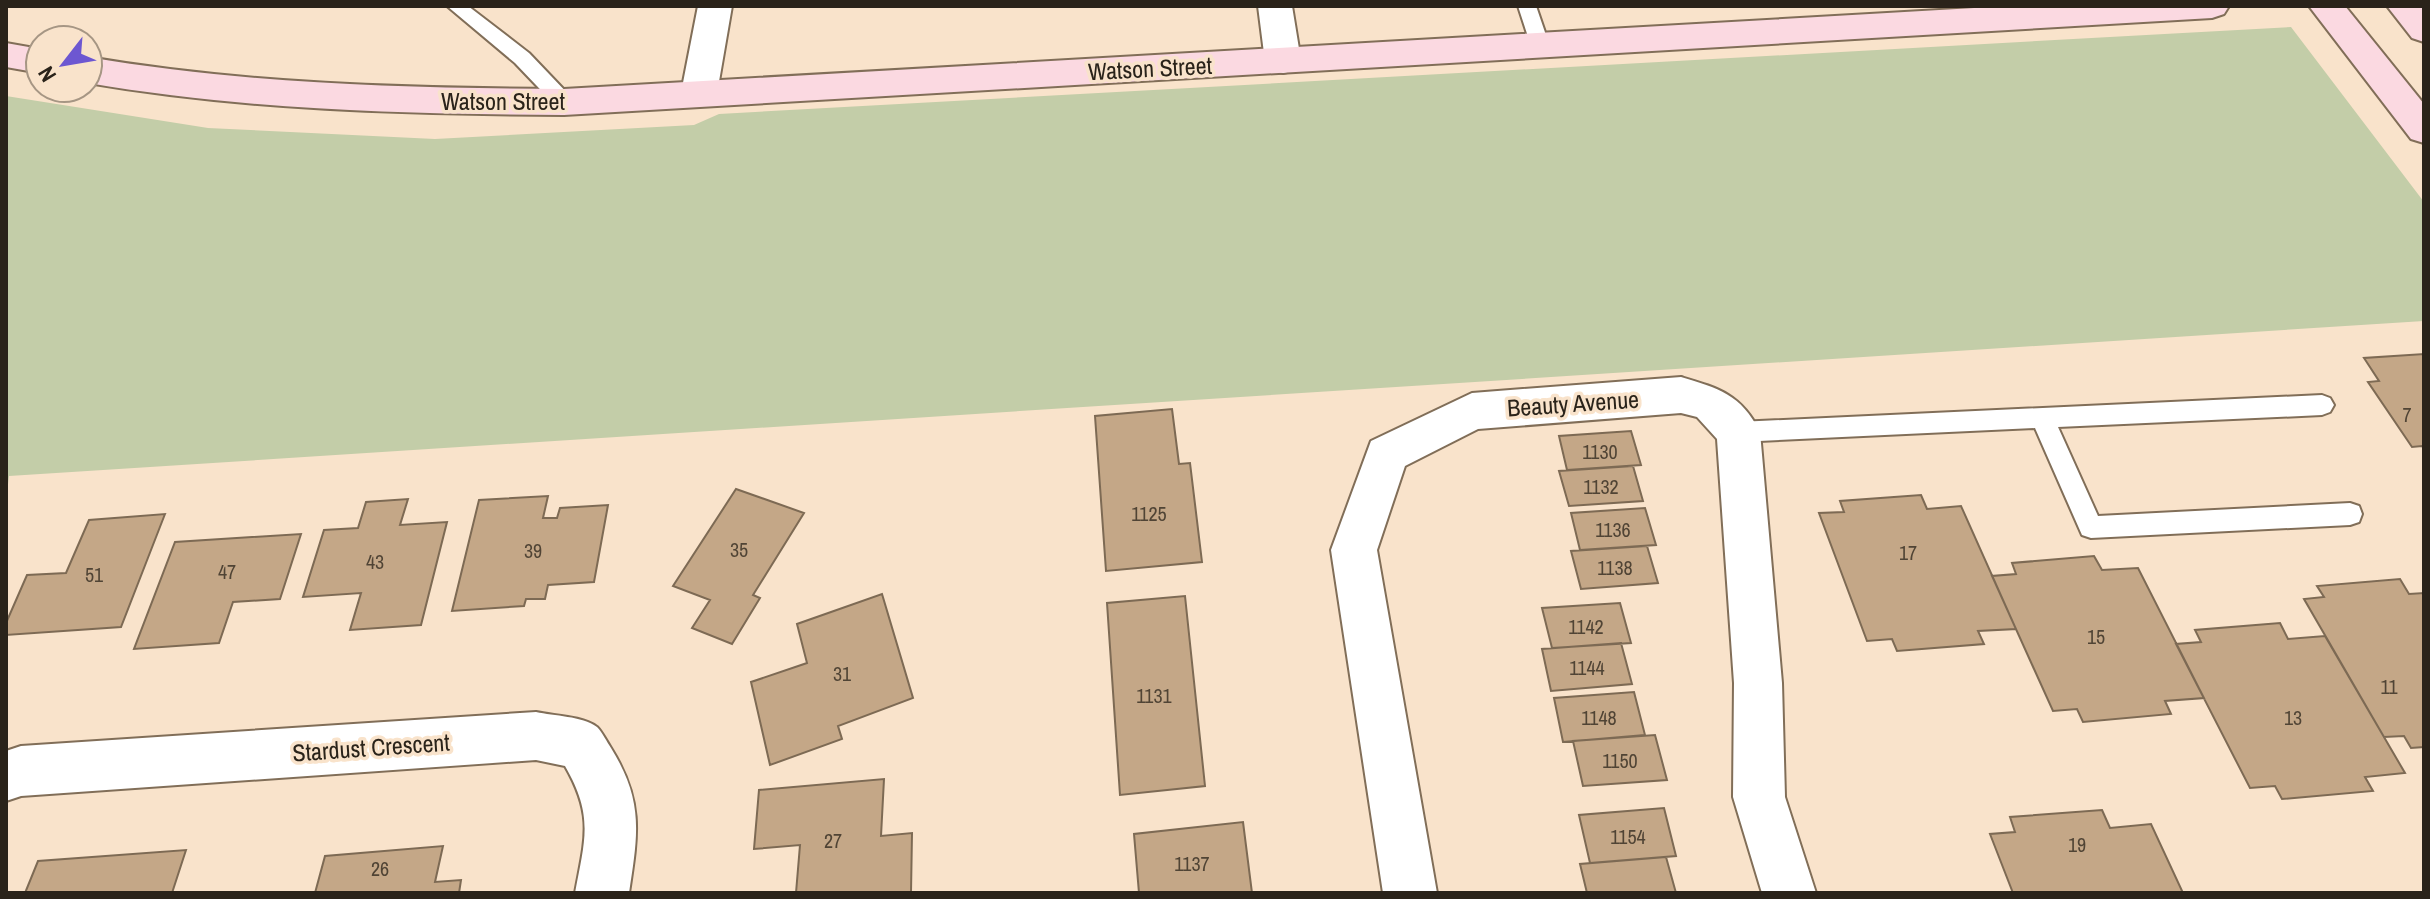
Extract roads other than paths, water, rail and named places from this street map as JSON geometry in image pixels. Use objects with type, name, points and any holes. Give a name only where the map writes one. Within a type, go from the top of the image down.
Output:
[{"type":"street","points":[[699,93],[715,6]]},
{"type":"street","points":[[1275,6],[1283,61]]},
{"type":"street","name":"Watson Street","points":[[104,72],[252,93],[390,101],[564,102],[2212,6]]},
{"type":"street","points":[[2326,6],[2424,130]]},
{"type":"street","points":[[2404,6],[2424,30]]},
{"type":"street","name":"Beauty Avenue","points":[[1410,893],[1354,550],[1387,454],[1472,411],[1681,395],[1711,404],[1738,432]]},
{"type":"street","points":[[1738,432],[1758,683],[1759,797],[1789,893]]},
{"type":"street","name":"Stardust Crescent","points":[[6,776],[21,771],[536,736],[580,745],[605,786],[612,832],[602,893]]},
{"type":"lane","points":[[456,6],[522,58],[564,102]]},
{"type":"lane","points":[[1527,6],[1540,47]]},
{"type":"lane","points":[[1738,432],[2322,405]]},
{"type":"lane","points":[[2042,418],[2091,527],[2350,514]]}]
